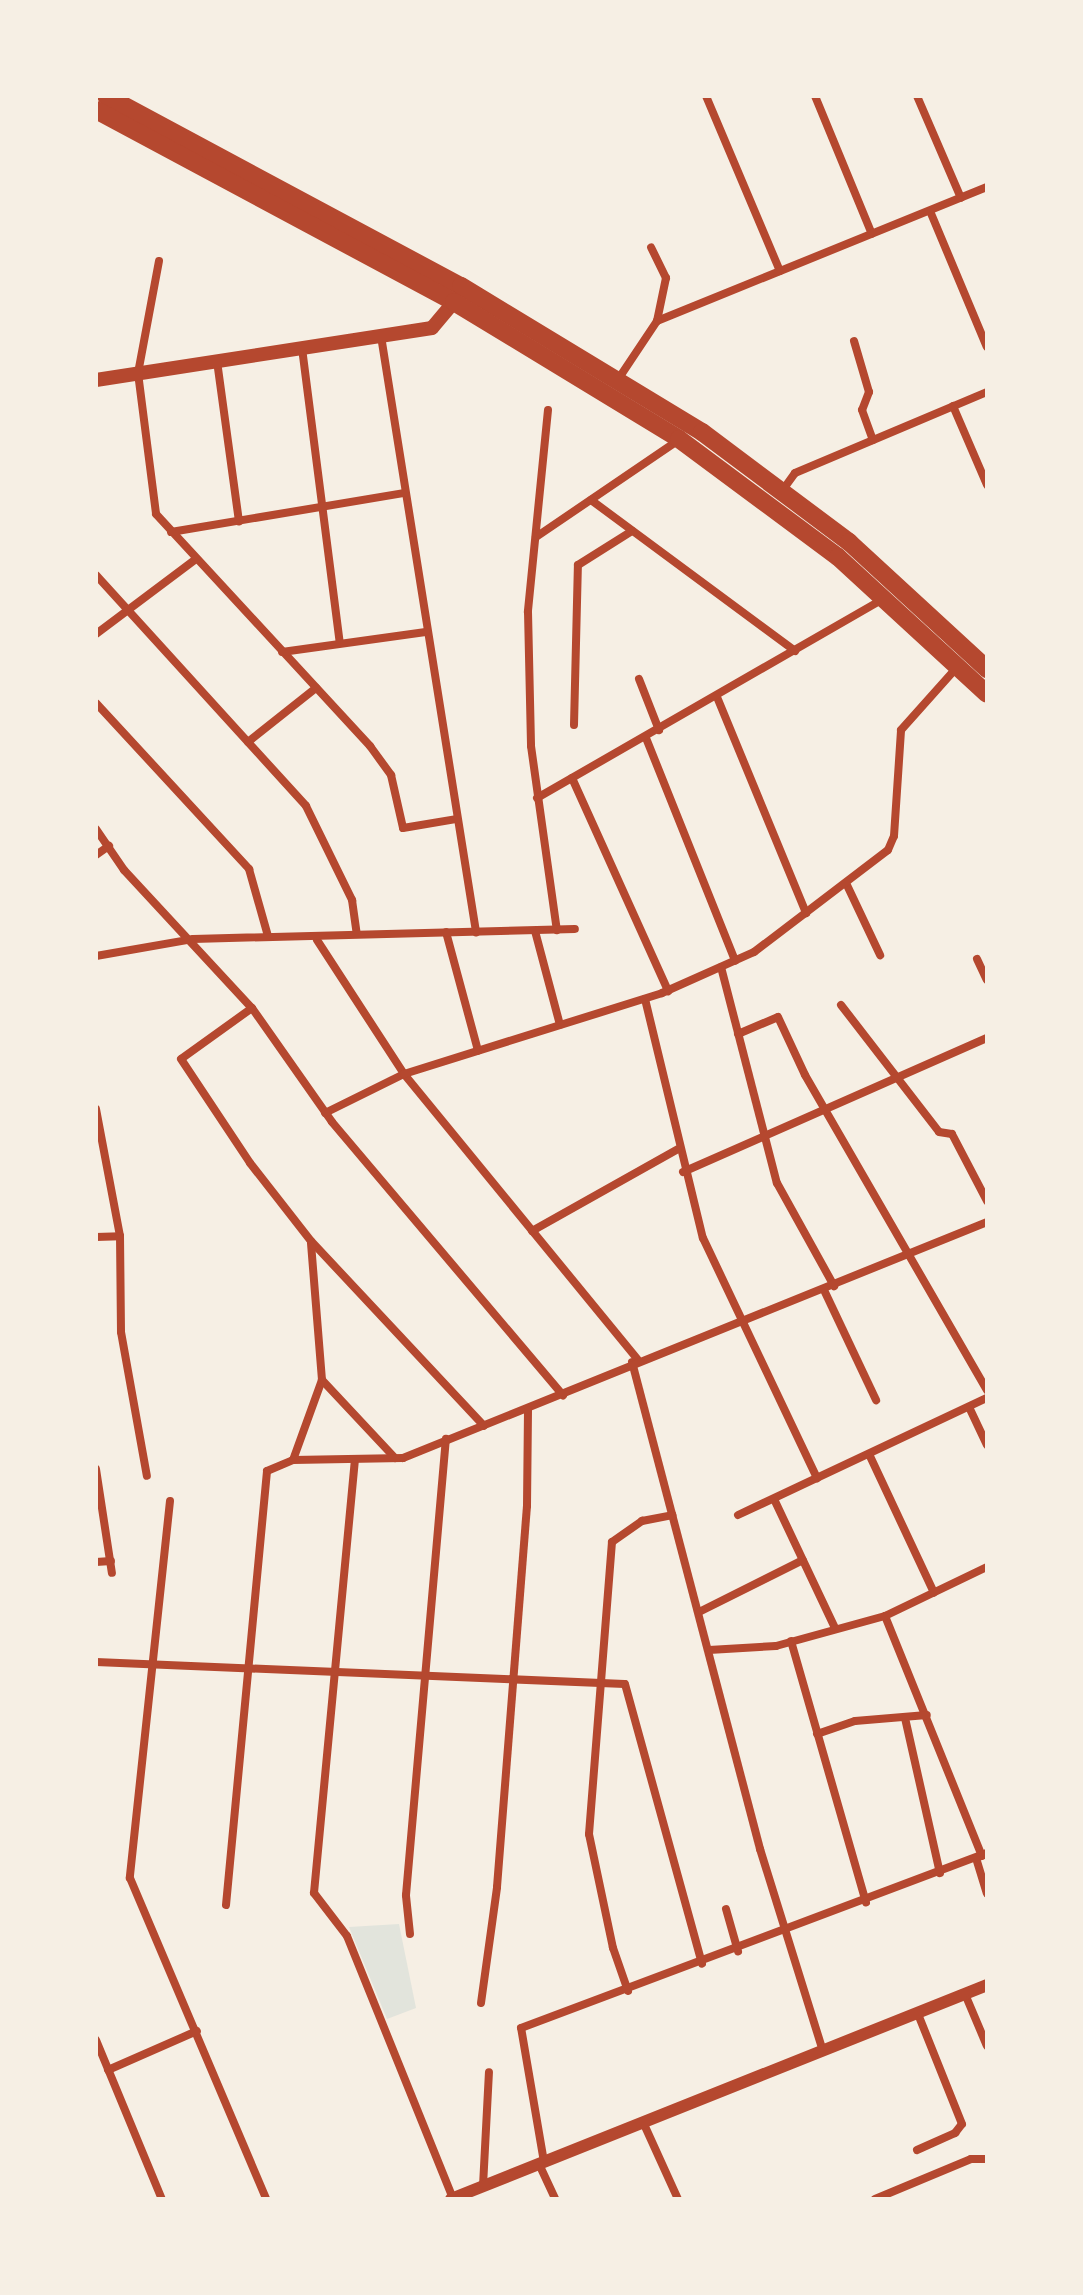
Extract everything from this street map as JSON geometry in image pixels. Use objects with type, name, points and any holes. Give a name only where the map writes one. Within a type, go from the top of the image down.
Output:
[{"type":"highway","points":[[106,96],[211,162],[454,302],[679,439],[844,550],[886,598],[987,694]]},
{"type":"highway","points":[[96,110],[211,162],[461,286],[619,378],[782,491],[844,550],[987,669]]},
{"type":"main road","points":[[96,380],[432,328],[454,302]]},
{"type":"street","points":[[706,96],[780,271]]},
{"type":"street","points":[[815,96],[872,234]]},
{"type":"street","points":[[917,96],[961,198]]},
{"type":"street","points":[[657,321],[987,187]]},
{"type":"street","points":[[930,211],[987,347]]},
{"type":"street","points":[[619,378],[657,321],[666,278],[651,247]]},
{"type":"street","points":[[159,261],[138,373],[156,514],[316,688],[391,775],[403,828],[457,819]]},
{"type":"street","points":[[381,336],[476,932]]},
{"type":"street","points":[[854,341],[869,392],[862,410],[873,440]]},
{"type":"street","points":[[302,348],[340,643]]},
{"type":"street","points":[[217,361],[239,521]]},
{"type":"street","points":[[782,491],[795,473],[987,392]]},
{"type":"street","points":[[953,406],[987,485]]},
{"type":"street","points":[[548,410],[528,612],[537,798],[557,930]]},
{"type":"street","points":[[536,537],[679,439]]},
{"type":"street","points":[[171,532],[405,493]]},
{"type":"street","points":[[591,500],[795,651]]},
{"type":"street","points":[[574,725],[578,565],[632,531]]},
{"type":"street","points":[[96,634],[196,559]]},
{"type":"street","points":[[96,575],[248,742],[316,823],[352,900],[357,934]]},
{"type":"street","points":[[537,798],[886,598]]},
{"type":"street","points":[[282,652],[426,632]]},
{"type":"street","points":[[325,1113],[404,1074],[668,991],[735,961],[806,913],[888,850],[894,836],[901,730],[959,665]]},
{"type":"street","points":[[639,679],[659,730]]},
{"type":"street","points":[[248,742],[316,688]]},
{"type":"street","points":[[717,697],[806,913]]},
{"type":"street","points":[[96,703],[249,869],[268,936]]},
{"type":"street","points":[[646,738],[735,961]]},
{"type":"street","points":[[572,778],[668,991]]},
{"type":"street","points":[[96,829],[124,870],[193,939],[252,1008],[325,1113],[563,1395]]},
{"type":"street","points":[[96,855],[109,846]]},
{"type":"street","points":[[846,883],[880,955]]},
{"type":"street","points":[[96,956],[193,939],[268,936],[317,940],[357,934],[575,929]]},
{"type":"street","points":[[535,931],[560,1025]]},
{"type":"street","points":[[446,932],[478,1051]]},
{"type":"street","points":[[317,940],[404,1074],[634,1361],[784,1933],[823,2051]]},
{"type":"street","points":[[977,959],[987,980]]},
{"type":"street","points":[[721,967],[777,1183],[834,1286]]},
{"type":"street","points":[[645,999],[683,1172],[703,1238],[741,1324],[817,1478]]},
{"type":"street","points":[[841,1005],[939,1132],[952,1134],[987,1201]]},
{"type":"street","points":[[252,1008],[181,1059],[250,1163],[311,1241],[484,1426]]},
{"type":"street","points":[[738,1034],[778,1017],[805,1075],[827,1106],[987,1390]]},
{"type":"street","points":[[683,1172],[987,1038]]},
{"type":"street","points":[[96,1109],[120,1236],[121,1332],[147,1476]]},
{"type":"street","points":[[532,1231],[678,1149]]},
{"type":"street","points":[[226,1905],[267,1471],[293,1460],[395,1458],[528,1410],[634,1361],[741,1324],[987,1222]]},
{"type":"street","points":[[96,1237],[120,1236]]},
{"type":"street","points":[[293,1460],[322,1380],[311,1241]]},
{"type":"street","points":[[824,1290],[876,1400]]},
{"type":"street","points":[[322,1380],[395,1458]]},
{"type":"street","points":[[738,1515],[987,1398]]},
{"type":"street","points":[[969,1407],[987,1445]]},
{"type":"street","points":[[481,2003],[485,1944],[497,1887],[510,1677],[527,1506],[528,1410]]},
{"type":"street","points":[[410,1934],[406,1895],[446,1439]]},
{"type":"street","points":[[869,1454],[934,1593]]},
{"type":"street","points":[[355,1459],[314,1893],[347,1936],[452,2199],[987,1985]]},
{"type":"street","points":[[96,1469],[112,1573]]},
{"type":"street","points":[[774,1499],[835,1628]]},
{"type":"street","points":[[170,1501],[156,1664],[130,1878],[266,2199]]},
{"type":"street","points":[[628,1991],[613,1948],[589,1834],[612,1542],[642,1521],[672,1515]]},
{"type":"street","points":[[699,1612],[803,1560]]},
{"type":"street","points":[[96,1562],[111,1561]]},
{"type":"street","points":[[709,1650],[791,1641],[885,1616],[987,1567]]},
{"type":"street","points":[[885,1616],[982,1856],[987,1893]]},
{"type":"street","points":[[791,1641],[866,1902]]},
{"type":"street","points":[[96,1662],[336,1669],[625,1684],[702,1964]]},
{"type":"street","points":[[817,1734],[855,1721],[927,1715]]},
{"type":"street","points":[[905,1718],[940,1873]]},
{"type":"street","points":[[555,2199],[541,2163],[521,2028],[738,1951],[982,1856]]},
{"type":"street","points":[[726,1909],[738,1951]]},
{"type":"street","points":[[965,1994],[987,2046]]},
{"type":"street","points":[[917,2150],[955,2133],[962,2124],[918,2014]]},
{"type":"street","points":[[108,2070],[197,2031]]},
{"type":"street","points":[[96,2040],[162,2199]]},
{"type":"street","points":[[483,2186],[489,2072]]},
{"type":"street","points":[[643,2122],[678,2199]]},
{"type":"street","points":[[875,2199],[971,2159],[987,2159]]},
{"type":"shaded area","points":[[399,1924],[416,2008],[387,2019],[349,1927]]}]
